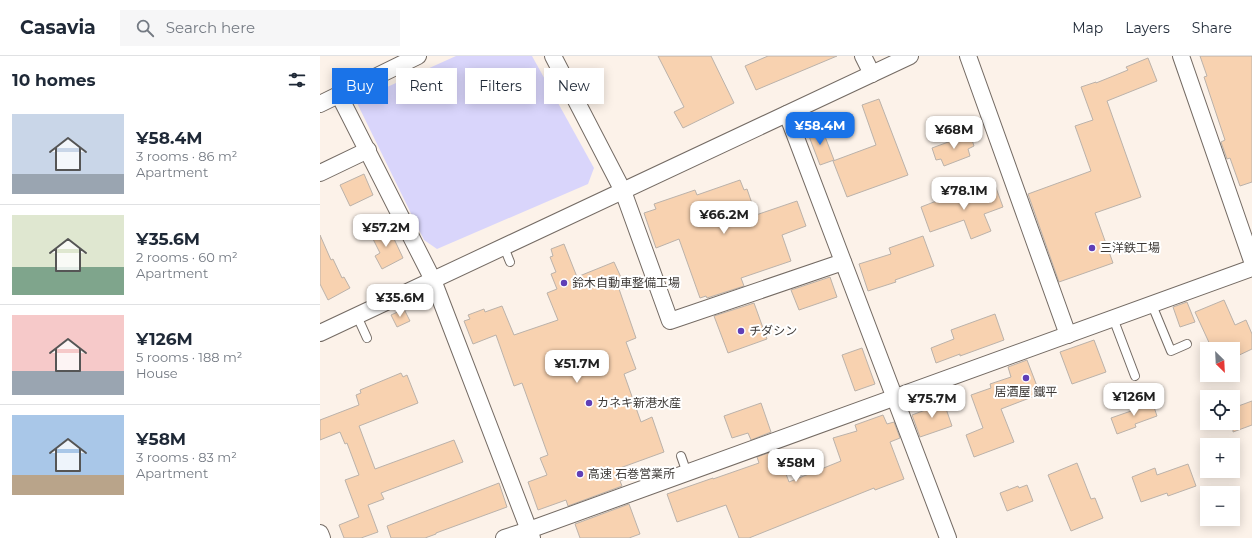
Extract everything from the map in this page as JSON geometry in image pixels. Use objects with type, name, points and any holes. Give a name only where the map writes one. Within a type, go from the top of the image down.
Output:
[{"type":"street","points":[[388,71],[418,56]]},
{"type":"street","points":[[553,56],[623,191],[670,321],[843,262]]},
{"type":"street","points":[[863,56],[872,74]]},
{"type":"street","points":[[320,333],[910,56]]},
{"type":"street","points":[[968,56],[1068,335]]},
{"type":"street","points":[[1181,56],[1252,261]]},
{"type":"street","points":[[320,104],[332,98]]},
{"type":"street","points":[[344,104],[434,280],[530,534]]},
{"type":"street","points":[[787,114],[948,538]]},
{"type":"street","points":[[320,173],[368,150]]},
{"type":"street","points":[[504,538],[530,534],[687,473],[1252,268]]},
{"type":"street","points":[[320,534],[322,538]]},
{"type":"lane","points":[[504,247],[510,262]]},
{"type":"lane","points":[[1152,304],[1171,351],[1187,344]]},
{"type":"lane","points":[[357,316],[367,338]]},
{"type":"lane","points":[[1113,318],[1135,376]]},
{"type":"lane","points":[[681,456],[687,473]]},
{"type":"shaded area","points":[[456,56],[532,56],[544,78],[544,104],[559,104],[594,168],[588,184],[437,249],[424,240],[357,104],[388,104],[388,87],[396,83],[396,104],[457,104],[457,68],[429,68]]},
{"type":"building","points":[[658,56],[711,56],[734,103],[683,128],[674,112],[684,107]]},
{"type":"building","points":[[768,56],[837,56],[756,90],[745,66]]},
{"type":"building","points":[[1200,56],[1252,56],[1252,182],[1240,186],[1230,158],[1227,159],[1221,142],[1225,140],[1204,77],[1207,76]]},
{"type":"building","points":[[1148,58],[1157,81],[1107,101],[1141,197],[1095,213],[1113,263],[1059,282],[1028,194],[1091,171],[1075,126],[1093,120],[1081,87],[1096,83],[1128,70],[1126,67]]},
{"type":"building","points":[[879,99],[908,175],[847,197],[833,161],[876,145],[862,105]]},
{"type":"building","points":[[821,126],[834,160],[820,165],[807,131]]},
{"type":"building","points":[[970,134],[974,146],[968,149],[970,156],[944,166],[941,159],[936,160],[932,148]]},
{"type":"building","points":[[364,174],[373,195],[350,206],[340,185]]},
{"type":"building","points":[[740,180],[744,190],[747,189],[756,215],[797,201],[806,226],[782,235],[791,261],[741,278],[744,286],[707,298],[706,296],[700,298],[679,239],[656,248],[644,213],[656,209],[654,204],[695,190],[697,195]]},
{"type":"building","points":[[995,185],[1003,207],[984,214],[991,231],[971,239],[964,220],[930,232],[921,207],[952,195],[954,200]]},
{"type":"building","points":[[388,226],[403,258],[382,269],[375,256],[380,253],[371,235]]},
{"type":"building","points":[[320,235],[331,260],[333,259],[342,278],[344,277],[350,288],[328,300],[320,284]]},
{"type":"building","points":[[923,236],[934,266],[895,280],[896,282],[868,291],[859,264],[891,254],[889,248]]},
{"type":"building","points":[[564,244],[577,277],[614,262],[624,284],[618,286],[636,338],[626,342],[636,369],[624,374],[641,422],[652,417],[664,452],[620,468],[624,479],[620,481],[622,486],[568,506],[566,500],[538,510],[528,482],[547,475],[540,458],[548,455],[522,383],[514,386],[496,335],[473,344],[464,321],[470,319],[468,315],[484,309],[485,312],[502,306],[514,335],[558,320],[547,293],[557,289],[551,274],[556,272],[550,257],[553,256],[551,249]]},
{"type":"building","points":[[830,277],[837,297],[799,310],[791,290]]},
{"type":"building","points":[[1224,300],[1235,325],[1246,320],[1252,334],[1252,349],[1240,355],[1240,342],[1209,342],[1195,312]]},
{"type":"building","points":[[1187,302],[1195,322],[1180,327],[1173,307]]},
{"type":"building","points":[[754,303],[767,339],[728,353],[714,316]]},
{"type":"building","points":[[404,309],[410,321],[397,327],[391,315]]},
{"type":"building","points":[[995,314],[1004,340],[936,363],[931,348],[954,339],[951,330]]},
{"type":"building","points":[[1094,340],[1106,372],[1072,384],[1060,352]]},
{"type":"building","points":[[862,348],[875,384],[855,391],[842,355]]},
{"type":"building","points":[[1027,360],[1040,394],[1001,409],[1014,442],[974,457],[966,435],[983,428],[971,395],[991,388],[990,384],[1011,377],[1008,367]]},
{"type":"building","points":[[401,373],[403,377],[407,375],[418,403],[359,426],[375,469],[454,440],[463,462],[381,493],[384,499],[368,505],[378,532],[361,538],[344,538],[339,525],[359,517],[345,480],[359,475],[347,443],[345,444],[340,432],[320,440],[320,420],[359,405],[356,395],[361,393],[360,390]]},
{"type":"building","points":[[943,400],[952,426],[920,437],[912,415],[928,409],[927,406]]},
{"type":"building","points":[[1152,401],[1157,416],[1135,424],[1136,427],[1117,434],[1111,418],[1134,410],[1133,408]]},
{"type":"building","points":[[1252,401],[1252,425],[1240,429],[1240,405]]},
{"type":"building","points":[[761,403],[771,432],[751,440],[748,433],[732,438],[724,416]]},
{"type":"building","points":[[883,415],[887,424],[894,422],[900,438],[890,442],[904,479],[875,490],[874,488],[749,538],[739,538],[726,505],[677,522],[667,494],[759,463],[757,457],[777,450],[789,482],[841,461],[833,438],[857,431],[855,425]]},
{"type":"building","points":[[1077,463],[1091,499],[1095,498],[1103,518],[1071,531],[1048,475]]},
{"type":"building","points":[[1188,464],[1196,486],[1168,496],[1167,493],[1141,502],[1132,477],[1155,468],[1157,475]]},
{"type":"building","points":[[499,483],[507,507],[425,538],[391,538],[387,526]]},
{"type":"building","points":[[1027,485],[1033,501],[1007,511],[1000,493],[1018,486],[1019,488]]},
{"type":"building","points":[[629,504],[640,534],[629,538],[580,538],[575,524]]},
{"type":"place","name":"三洋鉄工場","points":[[1092,248]]},
{"type":"place","name":"鈴木自動車整備工場","points":[[564,283]]},
{"type":"place","name":"チダシン","points":[[741,331]]},
{"type":"place","name":"居酒屋 鐵平","points":[[1026,378]]},
{"type":"place","name":"カネキ新港水産","points":[[589,403]]},
{"type":"place","name":"高速 石巻営業所","points":[[580,474]]}]
